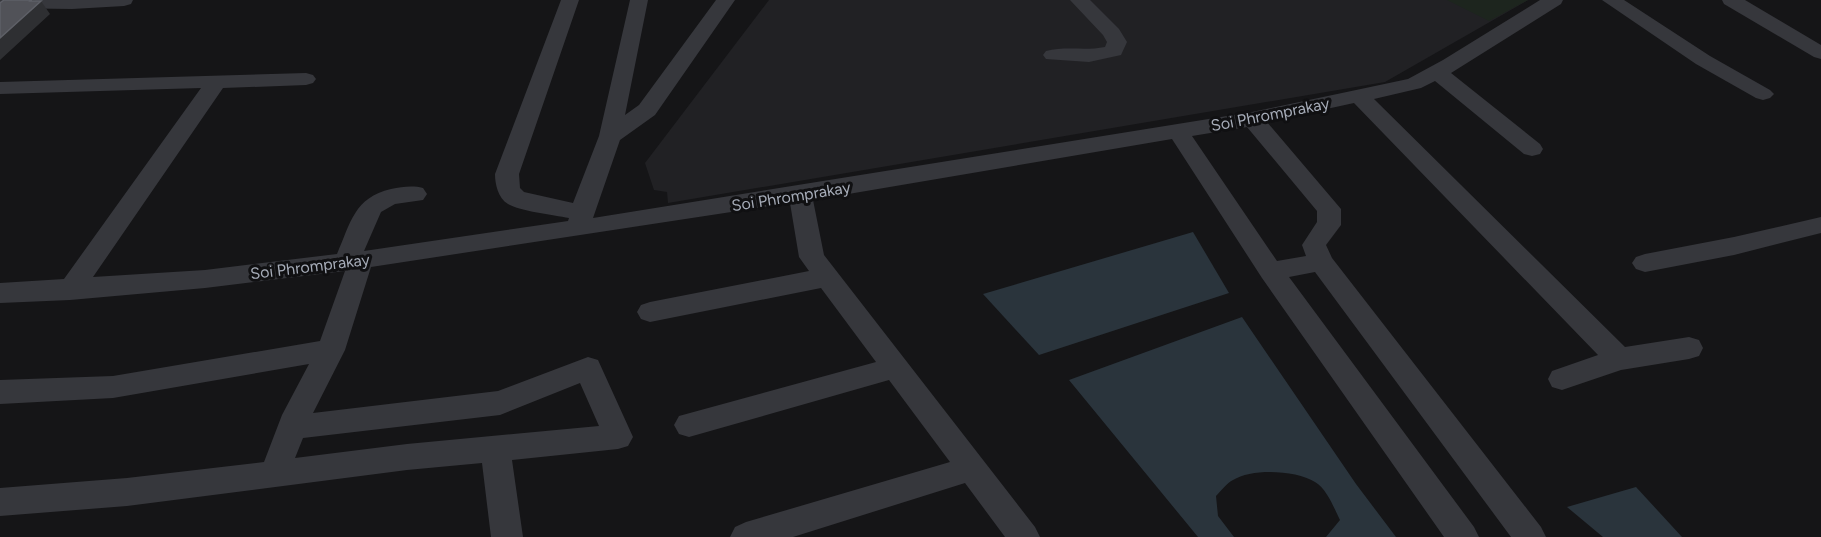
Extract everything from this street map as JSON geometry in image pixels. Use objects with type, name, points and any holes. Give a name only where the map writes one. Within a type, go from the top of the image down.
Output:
[{"type":"street","points":[[0,2],[72,3],[124,0]]},
{"type":"street","points":[[570,0],[507,174],[507,186],[516,198],[580,221],[610,136],[639,0]]},
{"type":"street","points":[[610,136],[647,110],[726,0]]},
{"type":"street","points":[[1053,55],[1089,57],[1114,51],[1117,42],[1113,33],[1079,0]]},
{"type":"street","name":"Soi Phromprakay","points":[[0,293],[205,279],[354,261],[580,221],[800,195],[1252,119],[1413,84],[1438,73],[1525,16],[1554,0]]},
{"type":"street","points":[[1611,0],[1703,60],[1763,94]]},
{"type":"street","points":[[1731,0],[1821,53]]},
{"type":"street","points":[[1438,73],[1532,149]]},
{"type":"street","points":[[0,88],[306,79]]},
{"type":"street","points":[[70,290],[217,81]]},
{"type":"street","points":[[1360,97],[1619,359]]},
{"type":"street","points":[[1252,119],[1329,209],[1332,218],[1330,225],[1314,245],[1321,262],[1530,537]]},
{"type":"street","points":[[1178,131],[1271,271],[1463,537]]},
{"type":"street","points":[[274,474],[292,427],[331,351],[354,261],[372,206],[388,197],[415,194]]},
{"type":"street","points":[[800,195],[812,257],[1024,537]]},
{"type":"street","points":[[1645,263],[1734,246],[1821,225]]},
{"type":"street","points":[[1271,271],[1321,262]]},
{"type":"street","points":[[650,312],[827,277]]},
{"type":"street","points":[[1562,379],[1619,359],[1689,348]]},
{"type":"street","points":[[0,392],[113,387],[331,351]]},
{"type":"street","points":[[688,425],[896,367]]},
{"type":"street","points":[[0,502],[127,492],[618,437],[588,368],[500,403],[292,427]]},
{"type":"street","points":[[495,449],[507,537]]},
{"type":"street","points":[[746,537],[973,468]]},
{"type":"shaded area","points":[[769,0],[1528,0],[1385,82],[668,203],[667,192],[654,190],[645,163]]},
{"type":"shaded area","points":[[1447,0],[1528,0],[1489,21]]},
{"type":"shaded area","points":[[1193,232],[1229,293],[1039,355],[983,294]]},
{"type":"shaded area","points":[[1242,317],[1356,484],[1396,537],[1326,537],[1340,520],[1323,489],[1315,482],[1297,475],[1262,472],[1233,480],[1216,496],[1218,516],[1234,537],[1198,537],[1069,380]]},
{"type":"shaded area","points":[[1636,487],[1682,537],[1603,537],[1567,507]]},
{"type":"building","points":[[4,0],[41,1],[0,38],[0,3]]}]
